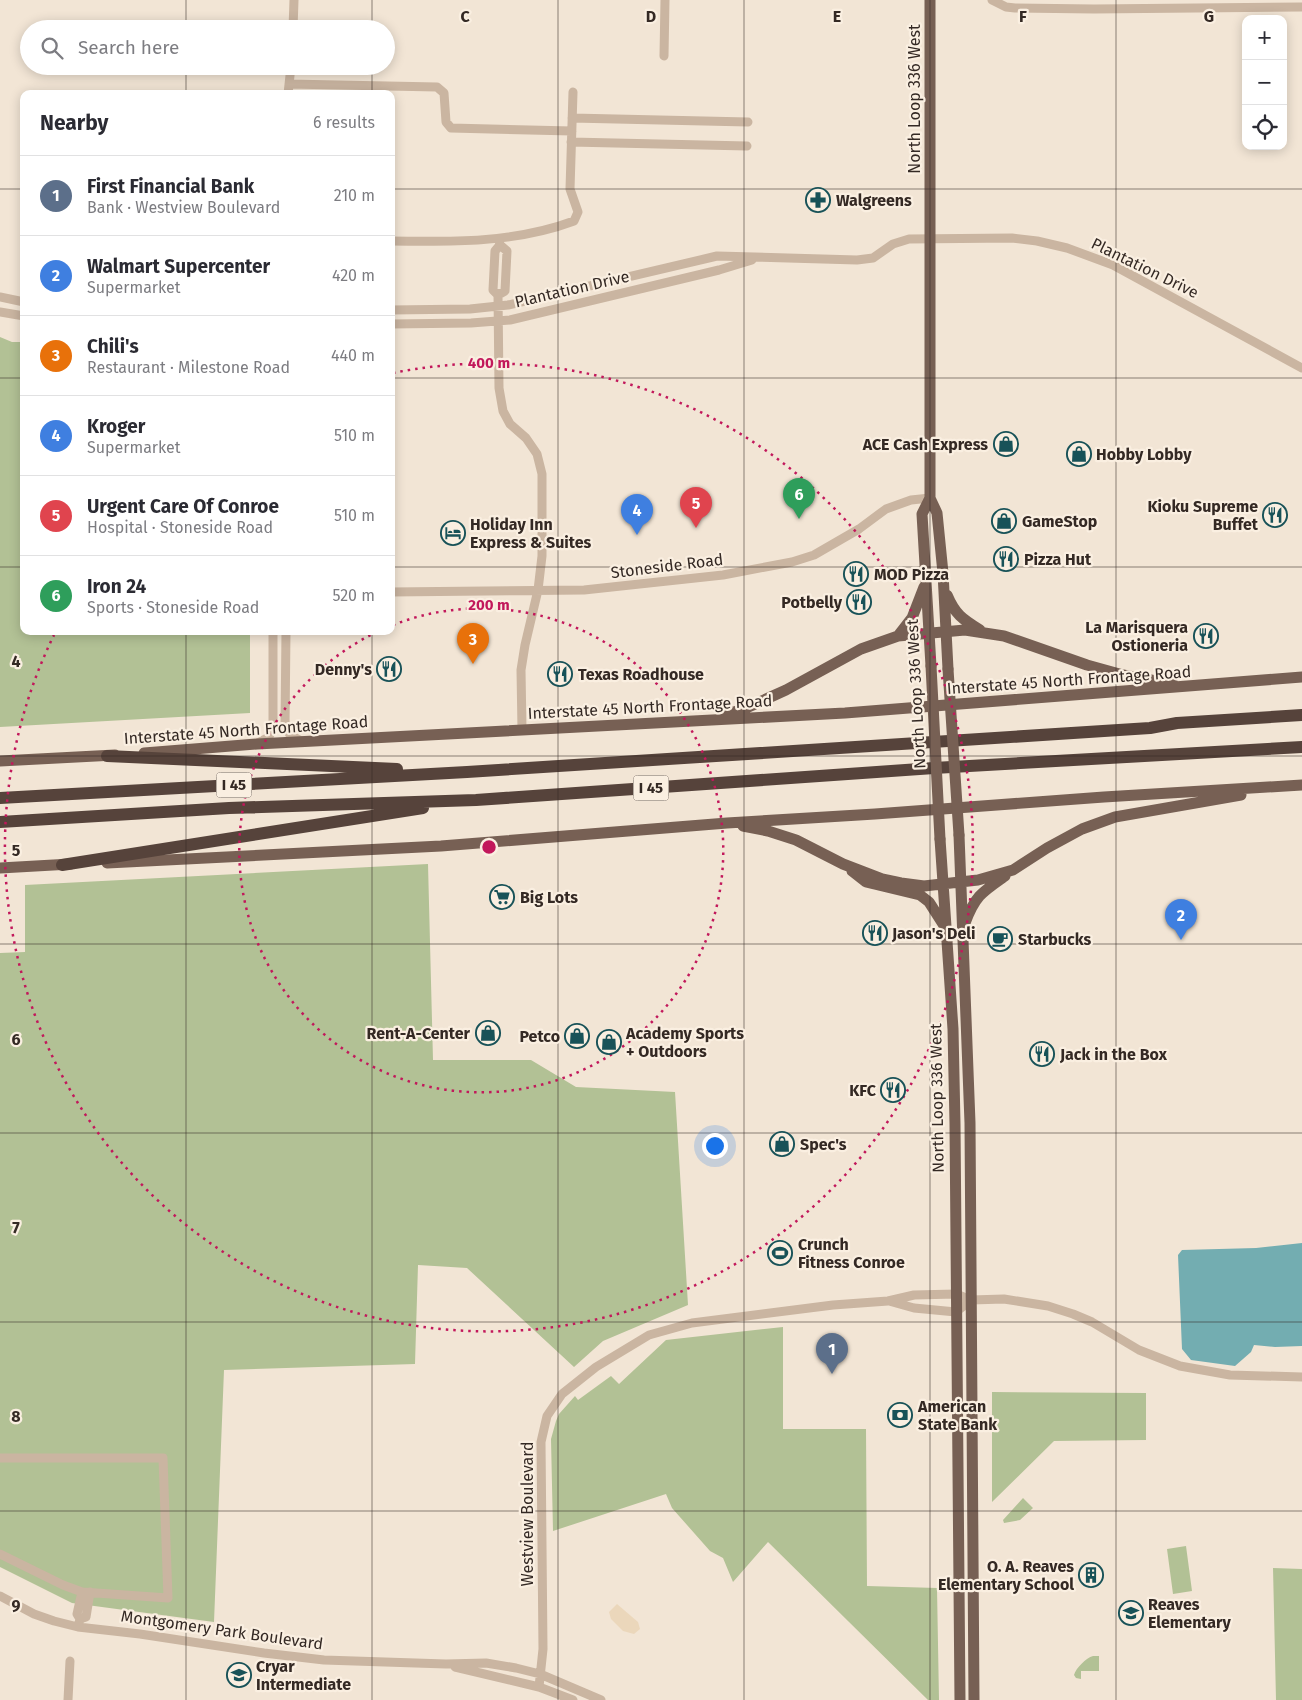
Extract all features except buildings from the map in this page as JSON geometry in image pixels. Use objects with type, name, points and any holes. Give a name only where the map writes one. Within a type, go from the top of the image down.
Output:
[{"type":"highway","name":"I 45","points":[[0,798],[467,772],[1150,728],[1177,724],[1302,715]]},
{"type":"highway","name":"I 45","points":[[0,822],[228,808],[476,800],[934,768],[1302,746]]},
{"type":"highway","points":[[107,756],[467,772]]},
{"type":"highway","points":[[62,865],[476,800]]},
{"type":"main road","name":"North Loop 336 West","points":[[930,0],[930,498],[936,513],[944,586],[962,882],[962,930],[970,1123],[974,1700]]},
{"type":"main road","name":"North Loop 336 West","points":[[930,498],[922,514],[947,930],[955,1118],[960,1700]]},
{"type":"main road","points":[[898,636],[912,618],[925,583]]},
{"type":"main road","points":[[944,586],[954,610],[964,621],[983,632]]},
{"type":"main road","points":[[701,720],[744,709],[786,690],[861,649],[898,636],[965,630],[1004,636],[1093,667],[1123,675],[1184,685],[1185,687]]},
{"type":"main road","name":"Interstate 45 North Frontage Road","points":[[0,761],[107,756],[257,744],[855,712],[1302,677]]},
{"type":"main road","points":[[0,868],[441,846],[726,823],[1302,785]]},
{"type":"main road","points":[[962,930],[975,900],[982,892],[1047,848],[1082,829],[1115,817],[1286,786]]},
{"type":"main road","points":[[726,823],[768,831],[796,840],[843,864],[882,879],[901,883],[924,886],[962,882],[978,880],[1013,870]]},
{"type":"main road","points":[[843,864],[866,882],[920,895],[928,902],[947,930]]},
{"type":"main road","points":[[959,1527],[973,1528]]},
{"type":"street","points":[[293,20],[294,0]]},
{"type":"street","points":[[664,0],[664,56]]},
{"type":"street","points":[[992,0],[1006,7],[1015,8],[1213,4],[1302,8]]},
{"type":"street","points":[[290,75],[288,89],[437,87],[444,93],[446,122],[448,126],[455,129],[572,130]]},
{"type":"street","points":[[395,241],[500,242],[574,221],[578,212],[570,189],[573,92]]},
{"type":"street","points":[[572,118],[748,122]]},
{"type":"street","points":[[571,142],[747,146]]},
{"type":"street","name":"Plantation Drive","points":[[395,310],[470,309],[498,306],[544,298],[717,256],[861,259],[873,258],[893,244],[909,239],[1012,238],[1076,251],[1113,265],[1302,368]]},
{"type":"street","points":[[500,242],[494,251],[493,290],[498,295],[499,388],[503,411],[510,424],[526,438],[537,454],[542,474],[542,556],[538,590],[521,670],[522,730]]},
{"type":"street","points":[[498,295],[506,291],[507,252],[500,242]]},
{"type":"street","name":"Plantation Drive","points":[[395,324],[499,321],[548,312],[719,270],[757,258]]},
{"type":"street","points":[[494,270],[506,270]]},
{"type":"street","points":[[0,297],[20,301]]},
{"type":"street","points":[[0,312],[20,315]]},
{"type":"street","name":"Stoneside Road","points":[[395,592],[584,590],[713,576],[804,559],[859,529],[886,509],[911,500],[930,498]]},
{"type":"street","points":[[257,744],[269,737],[273,726],[273,635]]},
{"type":"street","points":[[286,635],[285,725],[290,735],[304,742]]},
{"type":"street","name":"Westview Boulevard","points":[[539,1687],[543,1649],[541,1442],[548,1416],[562,1394],[596,1367],[649,1334],[692,1323],[833,1304],[888,1301],[914,1295],[956,1294],[972,1300],[1004,1299],[1048,1306],[1092,1322],[1151,1356],[1188,1368],[1230,1375],[1302,1377]]},
{"type":"street","points":[[956,1312],[972,1300]]},
{"type":"street","name":"Westview Boulevard","points":[[888,1301],[914,1308],[956,1312]]},
{"type":"street","points":[[0,1458],[163,1458],[168,1598],[86,1592],[64,1585],[0,1554]]},
{"type":"street","points":[[79,1623],[86,1617],[86,1592]]},
{"type":"street","name":"Montgomery Park Boulevard","points":[[0,1596],[34,1614],[54,1621],[79,1623],[264,1653],[324,1660],[446,1664],[486,1663],[516,1668],[540,1674],[601,1700]]},
{"type":"street","points":[[68,1700],[70,1662]]},
{"type":"street","name":"Montgomery Park Boulevard","points":[[446,1664],[539,1687],[573,1700]]},
{"type":"green space","points":[[0,337],[12,342],[20,342],[20,635],[250,635],[250,713],[0,727]]},
{"type":"green space","points":[[428,864],[433,1060],[531,1060],[576,1087],[675,1092],[688,1305],[603,1341],[574,1367],[467,1268],[418,1265],[415,1364],[224,1370],[214,1622],[72,1603],[0,1567],[0,953],[25,952],[25,885]]},
{"type":"green space","points":[[783,1327],[783,1429],[866,1429],[867,1586],[937,1588],[939,1700],[928,1700],[768,1542],[733,1582],[723,1558],[710,1551],[672,1508],[666,1494],[553,1531],[551,1439],[559,1414],[575,1396],[578,1400],[611,1376],[619,1384],[666,1340]]},
{"type":"green space","points":[[992,1392],[1146,1393],[1146,1440],[1054,1441],[992,1502]]},
{"type":"green space","points":[[1023,1498],[1033,1508],[1020,1520],[1004,1523],[1003,1520]]},
{"type":"green space","points":[[1186,1546],[1192,1591],[1173,1594],[1167,1549]]},
{"type":"green space","points":[[1273,1568],[1302,1569],[1302,1700],[1276,1700]]},
{"type":"green space","points":[[1093,1656],[1099,1656],[1099,1671],[1081,1671],[1081,1679],[1076,1678],[1074,1675],[1079,1666]]},
{"type":"shaded area","points":[[617,1604],[638,1622],[640,1629],[634,1634],[623,1631],[611,1619],[609,1612]]},
{"type":"water","points":[[1302,1243],[1302,1346],[1275,1347],[1254,1345],[1251,1352],[1235,1366],[1191,1360],[1182,1349],[1178,1255],[1182,1250],[1256,1248]]},
{"type":"place","name":"Walgreens","points":[[818,200]]},
{"type":"place","name":"ACE Cash Express","points":[[1006,444]]},
{"type":"place","name":"Hobby Lobby","points":[[1079,454]]},
{"type":"place","name":"Kioku Supreme Buffet","points":[[1275,515]]},
{"type":"place","name":"Iron 24","points":[[799,519]]},
{"type":"place","name":"GameStop","points":[[1004,521]]},
{"type":"place","name":"Urgent Care Of Conroe","points":[[696,528]]},
{"type":"place","name":"Holiday Inn Express & Suites","points":[[453,533]]},
{"type":"place","name":"Kroger","points":[[637,535]]},
{"type":"place","name":"Pizza Hut","points":[[1006,559]]},
{"type":"place","name":"MOD Pizza","points":[[856,574]]},
{"type":"place","name":"Potbelly","points":[[859,602]]},
{"type":"place","name":"La Marisquera Ostioneria","points":[[1206,636]]},
{"type":"place","name":"Chili's","points":[[473,664]]},
{"type":"place","name":"Denny's","points":[[389,669]]},
{"type":"place","name":"Texas Roadhouse","points":[[560,674]]},
{"type":"place","name":"Big Lots","points":[[502,897]]},
{"type":"place","name":"Jason's Deli","points":[[875,933]]},
{"type":"place","name":"Starbucks","points":[[1000,939]]},
{"type":"place","name":"Walmart Supercenter","points":[[1181,940]]},
{"type":"place","name":"Rent-A-Center","points":[[488,1033]]},
{"type":"place","name":"Petco","points":[[577,1036]]},
{"type":"place","name":"Academy Sports + Outdoors","points":[[609,1042]]},
{"type":"place","name":"Jack in the Box","points":[[1042,1054]]},
{"type":"place","name":"KFC","points":[[893,1090]]},
{"type":"place","name":"Spec's","points":[[782,1144]]},
{"type":"place","name":"Crunch Fitness Conroe","points":[[780,1253]]},
{"type":"place","name":"First Financial Bank","points":[[832,1374]]},
{"type":"place","name":"American State Bank","points":[[900,1415]]},
{"type":"place","name":"O. A. Reaves Elementary School","points":[[1091,1575]]},
{"type":"place","name":"Reaves Elementary","points":[[1131,1613]]},
{"type":"place","name":"Cryar Intermediate","points":[[239,1675]]}]
